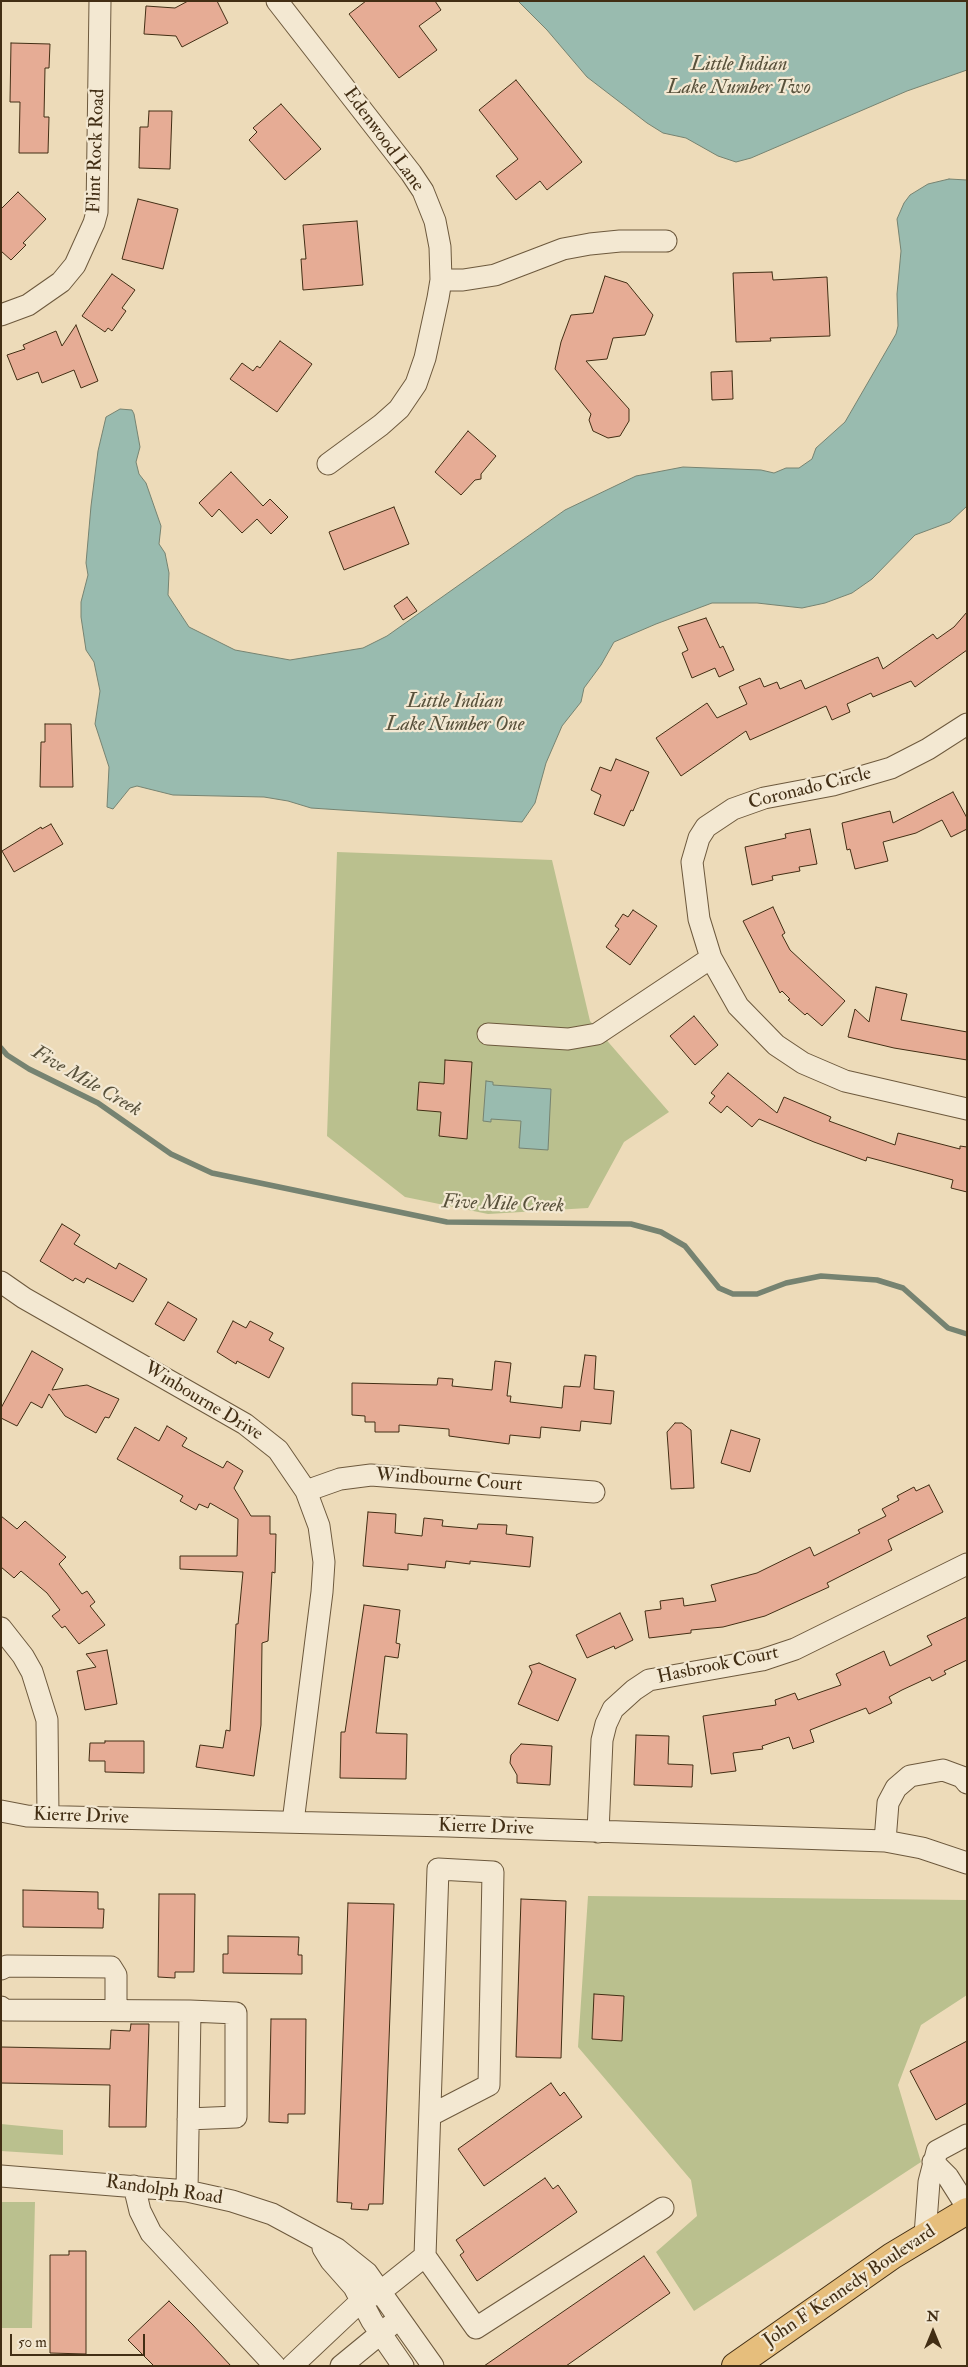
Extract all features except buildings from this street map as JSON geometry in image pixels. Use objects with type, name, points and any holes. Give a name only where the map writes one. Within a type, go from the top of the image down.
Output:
[{"type":"main road","name":"John F Kennedy Boulevard","points":[[735,2366],[853,2282],[967,2209]]},
{"type":"street","name":"Flint Rock Road","points":[[1,315],[28,305],[61,282],[75,266],[94,223],[96,212],[100,1]]},
{"type":"street","name":"Edenwood Lane","points":[[277,1],[378,128],[422,191],[435,221],[440,247],[441,280],[425,358],[416,384],[399,409],[328,464]]},
{"type":"street","points":[[441,280],[463,280],[496,275],[563,249],[590,244],[629,240],[666,241]]},
{"type":"street","name":"Coronado Circle","points":[[967,724],[928,749],[891,768],[833,785],[748,803],[733,809],[712,822],[699,838],[692,862],[699,919],[711,958],[728,991],[748,1018],[776,1045],[803,1063],[845,1081],[967,1109]]},
{"type":"street","points":[[488,1034],[568,1039],[597,1034],[711,958]]},
{"type":"street","name":"Winbourne Drive","points":[[1,1282],[24,1298],[245,1424],[278,1450],[306,1491],[319,1526],[324,1562],[322,1592],[293,1822]]},
{"type":"street","name":"Windbourne Court","points":[[306,1491],[340,1479],[371,1475],[594,1492]]},
{"type":"street","name":"Hasbrook Court","points":[[598,1832],[602,1740],[606,1724],[614,1709],[634,1690],[649,1680],[762,1660],[794,1649],[967,1564]]},
{"type":"street","points":[[1,1628],[23,1656],[32,1672],[47,1720],[48,1816]]},
{"type":"street","points":[[885,1841],[888,1803],[896,1788],[910,1776],[944,1770],[962,1777],[967,1783]]},
{"type":"street","name":"Kierre Drive","points":[[1,1811],[27,1816],[293,1822],[885,1841],[930,1850],[967,1864]]},
{"type":"street","points":[[431,2115],[489,2085],[493,1872],[438,1869],[425,2256],[476,2328],[663,2208]]},
{"type":"street","points":[[1,1969],[7,1966],[111,1967],[116,1975],[116,2010]]},
{"type":"street","points":[[1,2007],[4,2010],[236,2013],[236,2117],[188,2119]]},
{"type":"street","points":[[187,2191],[190,2011]]},
{"type":"street","points":[[925,2235],[933,2162],[937,2151],[967,2135]]},
{"type":"street","points":[[933,2162],[948,2178],[967,2209]]},
{"type":"street","name":"Randolph Road","points":[[1,2176],[187,2191],[232,2200],[272,2214],[318,2239],[332,2261],[354,2287],[371,2296],[400,2319],[433,2366]]},
{"type":"street","points":[[134,2186],[140,2211],[151,2233],[275,2366]]},
{"type":"street","points":[[292,2366],[371,2296],[425,2256]]},
{"type":"street","name":"Randolph Road","points":[[371,2296],[380,2333],[403,2366]]},
{"type":"street","points":[[348,2363],[380,2333],[400,2319]]},
{"type":"green space","points":[[337,852],[552,860],[590,1021],[669,1112],[624,1142],[588,1208],[488,1214],[405,1197],[327,1136]]},
{"type":"green space","points":[[588,1896],[967,1900],[967,1995],[921,2025],[898,2085],[921,2162],[694,2311],[656,2252],[697,2216],[691,2180],[578,2047]]},
{"type":"green space","points":[[1,2124],[63,2130],[63,2155],[1,2151]]},
{"type":"green space","points":[[1,2202],[35,2202],[32,2328],[1,2328]]},
{"type":"water","name":"Little Indian Lake Number Two","points":[[518,1],[967,1],[967,70],[907,91],[751,158],[736,162],[718,156],[686,138],[663,133],[647,123],[587,77],[547,30]]},
{"type":"water","name":"Little Indian Lake Number One","points":[[949,179],[967,180],[967,506],[950,522],[915,535],[872,579],[852,593],[825,603],[802,608],[757,603],[712,603],[614,642],[601,665],[584,688],[581,702],[562,726],[546,763],[535,803],[522,822],[311,808],[288,801],[264,797],[173,795],[137,786],[130,788],[113,809],[107,807],[109,767],[95,724],[100,691],[94,662],[86,650],[81,617],[81,602],[88,575],[86,563],[91,506],[98,451],[106,417],[120,409],[132,410],[134,414],[140,447],[136,462],[139,474],[146,483],[161,526],[159,544],[165,553],[169,573],[168,595],[189,627],[235,650],[290,660],[363,648],[387,636],[565,510],[636,476],[683,467],[761,470],[774,473],[786,468],[799,468],[812,459],[816,448],[845,422],[896,334],[898,326],[897,294],[901,251],[897,219],[904,203],[910,195],[928,184]]},
{"type":"water","points":[[486,1081],[493,1082],[493,1085],[551,1089],[548,1150],[519,1148],[521,1121],[491,1119],[491,1122],[483,1121]]},
{"type":"waterway","name":"Five Mile Creek","points":[[1,1048],[7,1055],[29,1069],[98,1103],[171,1154],[212,1173],[447,1222],[631,1224],[661,1232],[685,1246],[719,1288],[733,1294],[757,1294],[786,1283],[821,1276],[877,1280],[903,1288],[948,1328],[967,1334]]}]
